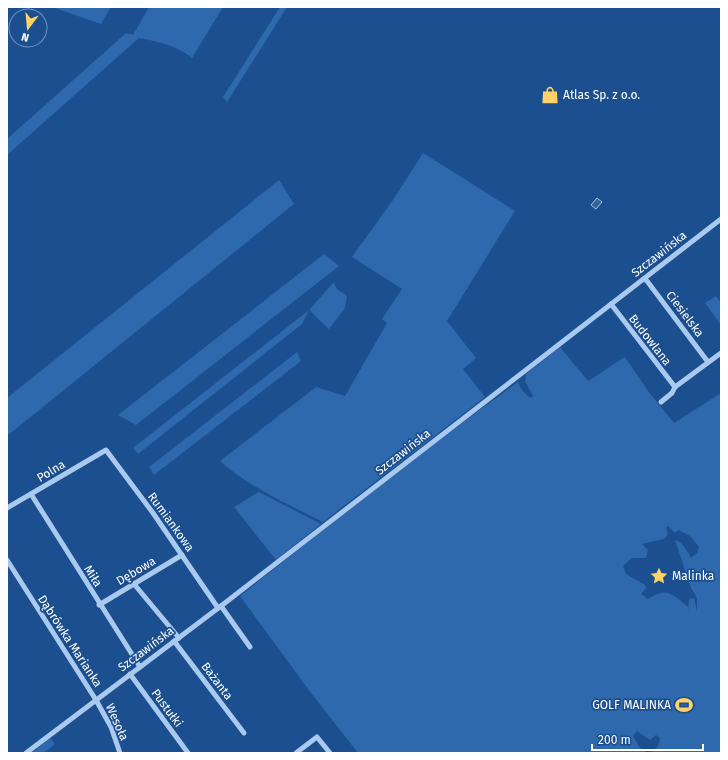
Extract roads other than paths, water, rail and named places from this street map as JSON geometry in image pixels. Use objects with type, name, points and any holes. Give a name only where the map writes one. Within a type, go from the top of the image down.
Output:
[{"type":"street","name":"Szczawińska","points":[[96,700],[220,607],[721,218]]},
{"type":"street","name":"Ciesielska","points":[[644,278],[708,362]]},
{"type":"street","name":"Budowlana","points":[[611,304],[675,387]]},
{"type":"street","points":[[661,402],[672,393],[675,387],[721,353]]},
{"type":"street","name":"Rumiankowa","points":[[106,450],[250,647]]},
{"type":"street","name":"Polna","points":[[7,508],[106,450]]},
{"type":"street","name":"Miła","points":[[31,494],[140,667]]},
{"type":"street","name":"Dębowa","points":[[100,605],[182,554]]},
{"type":"street","name":"Dąbrówka Marianka","points":[[7,560],[96,700],[26,753]]},
{"type":"street","name":"Bażanta","points":[[134,584],[244,733]]},
{"type":"street","name":"Pustułki","points":[[130,674],[188,753]]},
{"type":"street","name":"Wesoła","points":[[96,700],[111,727],[120,753]]},
{"type":"street","points":[[296,753],[317,737],[330,753]]},
{"type":"place","name":"Atlas Sp. z o.o.","points":[[550,95]]},
{"type":"place","name":"Malinka","points":[[659,576]]},
{"type":"place","name":"GOLF MALINKA","points":[[684,705]]}]
